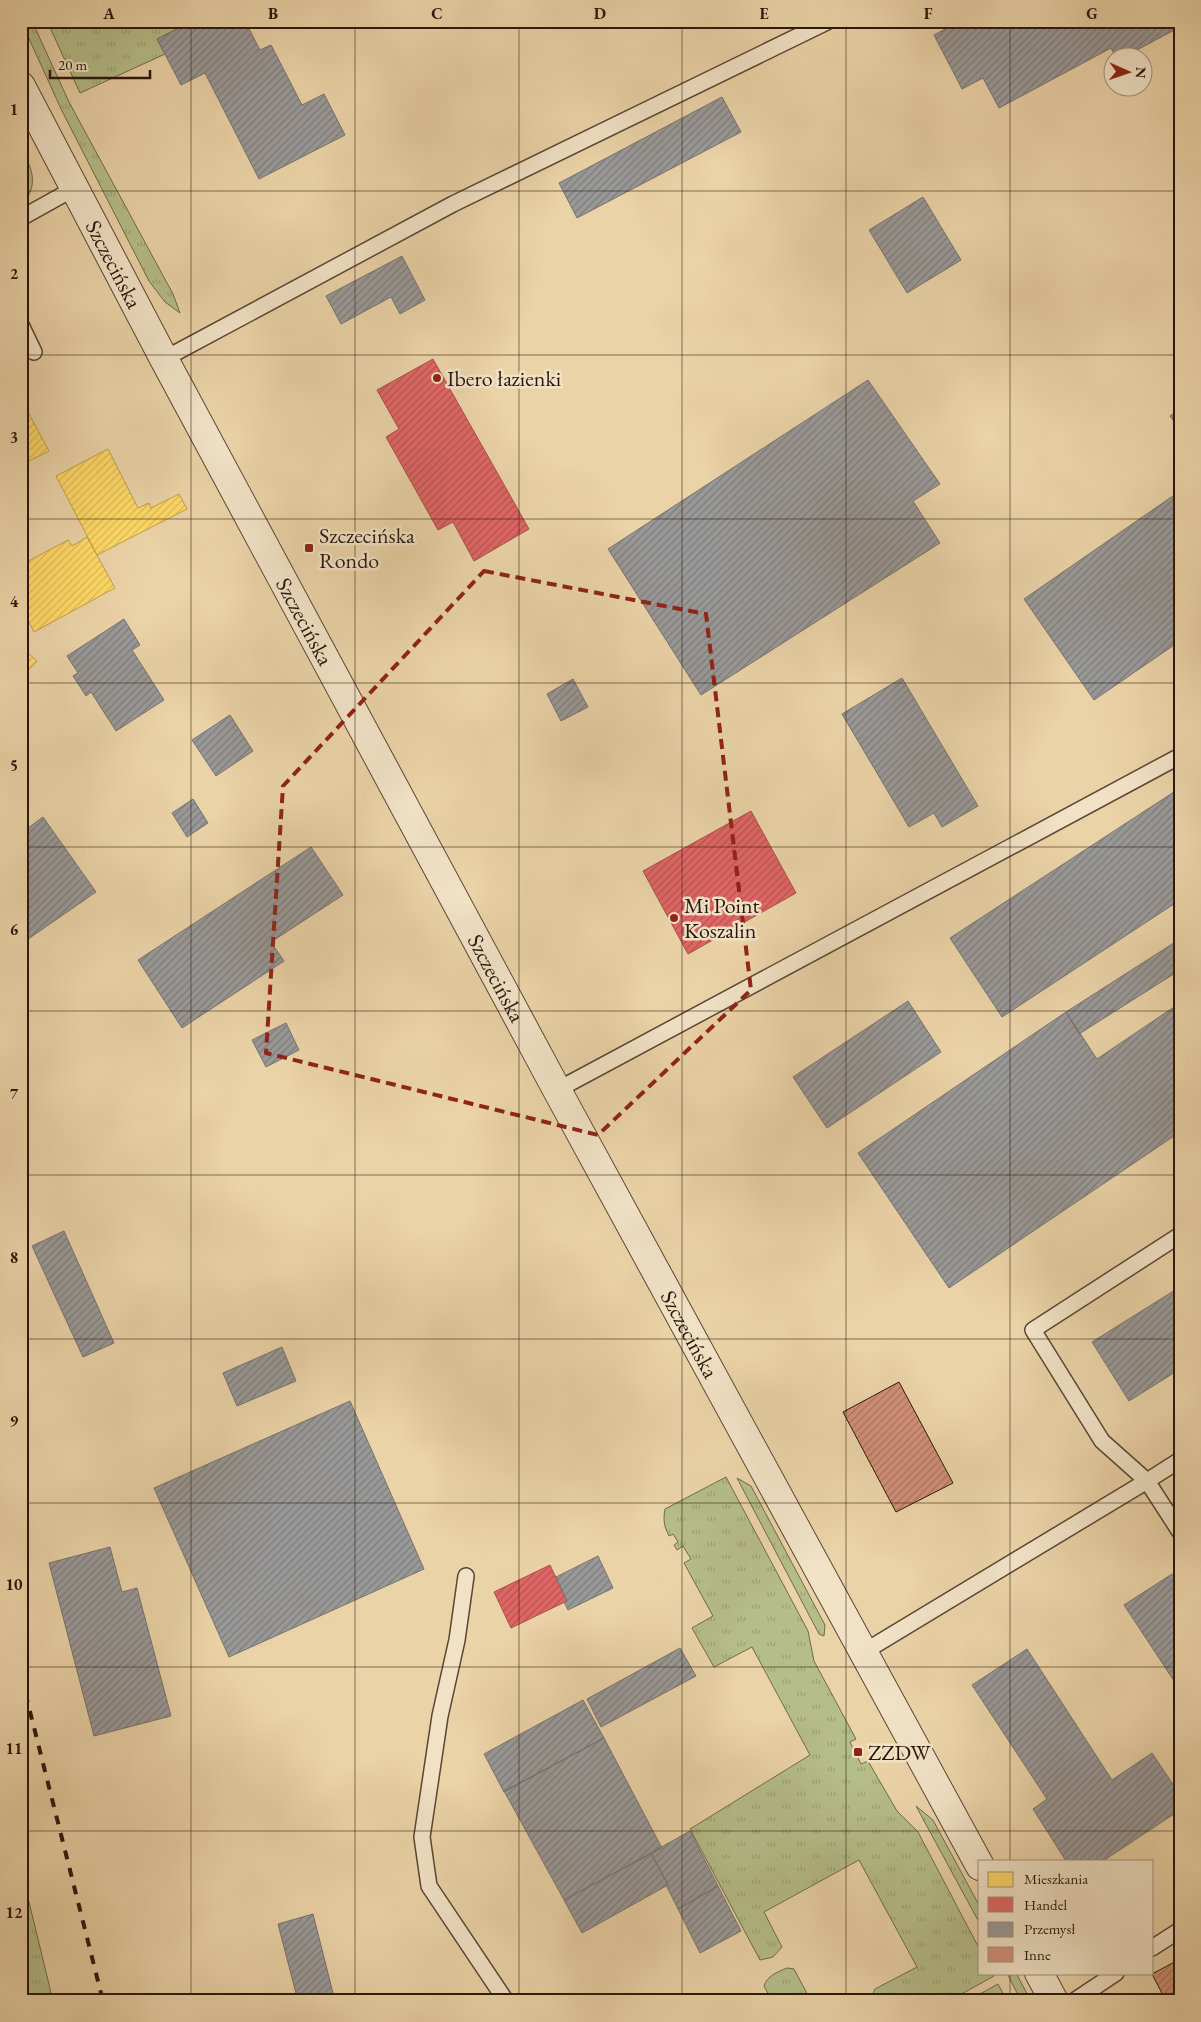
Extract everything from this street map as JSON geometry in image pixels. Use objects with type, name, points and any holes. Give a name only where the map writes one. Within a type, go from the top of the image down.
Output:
[{"type":"street","name":"Szczecińska","points":[[21,86],[164,359],[557,1090],[862,1653],[978,1862]]},
{"type":"street","points":[[1040,1974],[1054,2001]]},
{"type":"lane","points":[[164,359],[452,204],[829,21]]},
{"type":"lane","points":[[21,218],[75,188]]},
{"type":"lane","points":[[21,325],[34,352]]},
{"type":"lane","points":[[557,1090],[1180,756]]},
{"type":"lane","points":[[1180,1235],[1034,1330],[1102,1441],[1147,1481],[1180,1532]]},
{"type":"lane","points":[[862,1653],[1180,1460]]},
{"type":"lane","points":[[466,1576],[457,1640],[440,1716],[422,1837],[429,1886],[506,2001]]},
{"type":"lane","points":[[1154,1947],[1180,1930]]},
{"type":"lane","points":[[1074,2001],[1114,1974]]},
{"type":"highlighted area","points":[[484,571],[706,614],[751,990],[598,1135],[266,1053],[283,786]]},
{"type":"green space","points":[[21,21],[32,21],[69,102],[173,294],[180,313],[165,302],[149,281],[62,111]]},
{"type":"green space","points":[[47,21],[174,21],[177,29],[157,39],[165,54],[80,93]]},
{"type":"green space","points":[[21,148],[31,170],[32,184],[31,191],[21,205]]},
{"type":"green space","points":[[726,1477],[808,1631],[814,1661],[856,1739],[850,1742],[861,1764],[868,1761],[897,1811],[918,1832],[978,1946],[978,1974],[993,1974],[994,1976],[949,2001],[873,2001],[872,1996],[875,1989],[917,1967],[859,1860],[764,1912],[782,1947],[773,1957],[760,1960],[690,1829],[810,1755],[752,1647],[714,1667],[692,1628],[713,1616],[684,1563],[691,1559],[683,1546],[677,1550],[674,1545],[678,1542],[673,1534],[669,1536],[667,1532],[664,1523],[665,1509]]},
{"type":"green space","points":[[737,1478],[751,1486],[825,1625],[824,1636],[819,1634]]},
{"type":"green space","points":[[916,1806],[933,1820],[978,1903],[978,1920]]},
{"type":"green space","points":[[21,1869],[53,2001],[21,2001]]},
{"type":"green space","points":[[787,1968],[794,1969],[811,2001],[772,2001],[764,1986],[765,1983],[773,1975]]},
{"type":"green space","points":[[1008,1974],[1017,1974],[1031,2001],[1021,2001]]},
{"type":"green space","points":[[998,1984],[1007,2001],[967,2001]]},
{"type":"building: Mieszkania","points":[[21,399],[49,451],[21,465]]},
{"type":"building: Mieszkania","points":[[108,449],[138,508],[149,503],[151,508],[179,494],[187,509],[97,555],[56,476]]},
{"type":"building: Mieszkania","points":[[87,537],[115,588],[34,632],[25,614],[21,616],[21,565],[68,540],[72,546]]},
{"type":"building: Mieszkania","points":[[21,647],[37,661],[22,677],[21,677]]},
{"type":"building: Handel","points":[[433,359],[529,529],[474,561],[453,522],[438,530],[386,437],[399,429],[377,390]]},
{"type":"building: Handel","points":[[751,811],[796,893],[688,954],[643,871]]},
{"type":"building: Handel","points":[[550,1565],[567,1601],[511,1628],[494,1592]]},
{"type":"building: Przemysł","points":[[174,21],[245,21],[260,50],[271,45],[302,105],[324,94],[345,135],[259,179],[205,73],[181,85],[157,39],[177,29]]},
{"type":"building: Przemysł","points":[[960,21],[1180,21],[1180,27],[1141,48],[1104,48],[1104,52],[999,108],[983,78],[962,89],[934,35]]},
{"type":"building: Przemysł","points":[[722,97],[741,132],[577,218],[559,183]]},
{"type":"building: Przemysł","points":[[923,197],[961,260],[907,293],[869,230]]},
{"type":"building: Przemysł","points":[[402,256],[425,300],[400,314],[391,297],[341,324],[326,296]]},
{"type":"building: Przemysł","points":[[868,380],[940,484],[913,501],[940,543],[701,695],[608,549]]},
{"type":"building: Przemysł","points":[[1180,409],[1180,430],[1170,416]]},
{"type":"building: Przemysł","points":[[1180,491],[1180,641],[1094,700],[1024,599]]},
{"type":"building: Przemysł","points":[[124,619],[140,645],[132,650],[164,700],[116,731],[91,692],[86,696],[73,676],[78,673],[67,656]]},
{"type":"building: Przemysł","points":[[902,678],[978,806],[942,827],[934,813],[909,827],[842,714]]},
{"type":"building: Przemysł","points":[[573,679],[588,707],[561,721],[547,694]]},
{"type":"building: Przemysł","points":[[230,715],[253,751],[216,776],[192,740]]},
{"type":"building: Przemysł","points":[[1180,788],[1180,900],[1002,1017],[950,938]]},
{"type":"building: Przemysł","points":[[193,799],[208,823],[187,837],[172,813]]},
{"type":"building: Przemysł","points":[[43,817],[96,892],[21,944],[21,833]]},
{"type":"building: Przemysł","points":[[311,847],[343,895],[271,942],[284,961],[182,1028],[138,960]]},
{"type":"building: Przemysł","points":[[1180,939],[1180,970],[1079,1034],[1066,1012]]},
{"type":"building: Przemysł","points":[[908,1001],[941,1052],[827,1128],[793,1077]]},
{"type":"building: Przemysł","points":[[1180,1003],[1180,1132],[949,1288],[858,1153],[1066,1012],[1097,1059]]},
{"type":"building: Przemysł","points":[[286,1023],[299,1050],[266,1067],[252,1040]]},
{"type":"building: Przemysł","points":[[64,1231],[114,1343],[83,1357],[32,1246]]},
{"type":"building: Przemysł","points":[[1180,1287],[1180,1369],[1129,1401],[1092,1342]]},
{"type":"building: Przemysł","points":[[282,1347],[296,1381],[237,1406],[223,1373]]},
{"type":"building: Przemysł","points":[[350,1401],[424,1569],[229,1657],[154,1488]]},
{"type":"building: Przemysł","points":[[110,1547],[122,1592],[137,1588],[171,1716],[94,1736],[49,1563]]},
{"type":"building: Przemysł","points":[[598,1556],[613,1588],[568,1610],[564,1602],[567,1601],[556,1577]]},
{"type":"building: Przemysł","points":[[1172,1574],[1180,1586],[1180,1690],[1124,1605]]},
{"type":"building: Przemysł","points":[[680,1648],[696,1676],[601,1727],[587,1699]]},
{"type":"building: Przemysł","points":[[1027,1649],[1112,1780],[1152,1753],[1180,1795],[1180,1810],[1105,1860],[1065,1860],[1033,1809],[1047,1799],[972,1685]]},
{"type":"building: Przemysł","points":[[583,1700],[604,1738],[504,1792],[484,1754]]},
{"type":"building: Przemysł","points":[[604,1738],[662,1848],[564,1900],[504,1791]]},
{"type":"building: Przemysł","points":[[690,1831],[718,1886],[678,1909],[651,1853]]},
{"type":"building: Przemysł","points":[[651,1853],[668,1885],[582,1933],[564,1900]]},
{"type":"building: Przemysł","points":[[718,1886],[741,1931],[700,1953],[678,1909]]},
{"type":"building: Przemysł","points":[[313,1914],[335,2001],[298,2001],[278,1924]]},
{"type":"building: Inne","points":[[899,1382],[953,1483],[896,1512],[843,1412]]},
{"type":"building: Inne","points":[[1180,1959],[1180,2001],[1166,2001],[1152,1974]]},
{"type":"railway","points":[[21,1676],[103,2001]]},
{"type":"place","name":"Ibero łazienki","points":[[437,378]]},
{"type":"place","name":"Szczecińska Rondo","points":[[309,548]]},
{"type":"place","name":"Mi Point Koszalin","points":[[674,918]]},
{"type":"place","name":"ZZDW","points":[[858,1752]]}]
